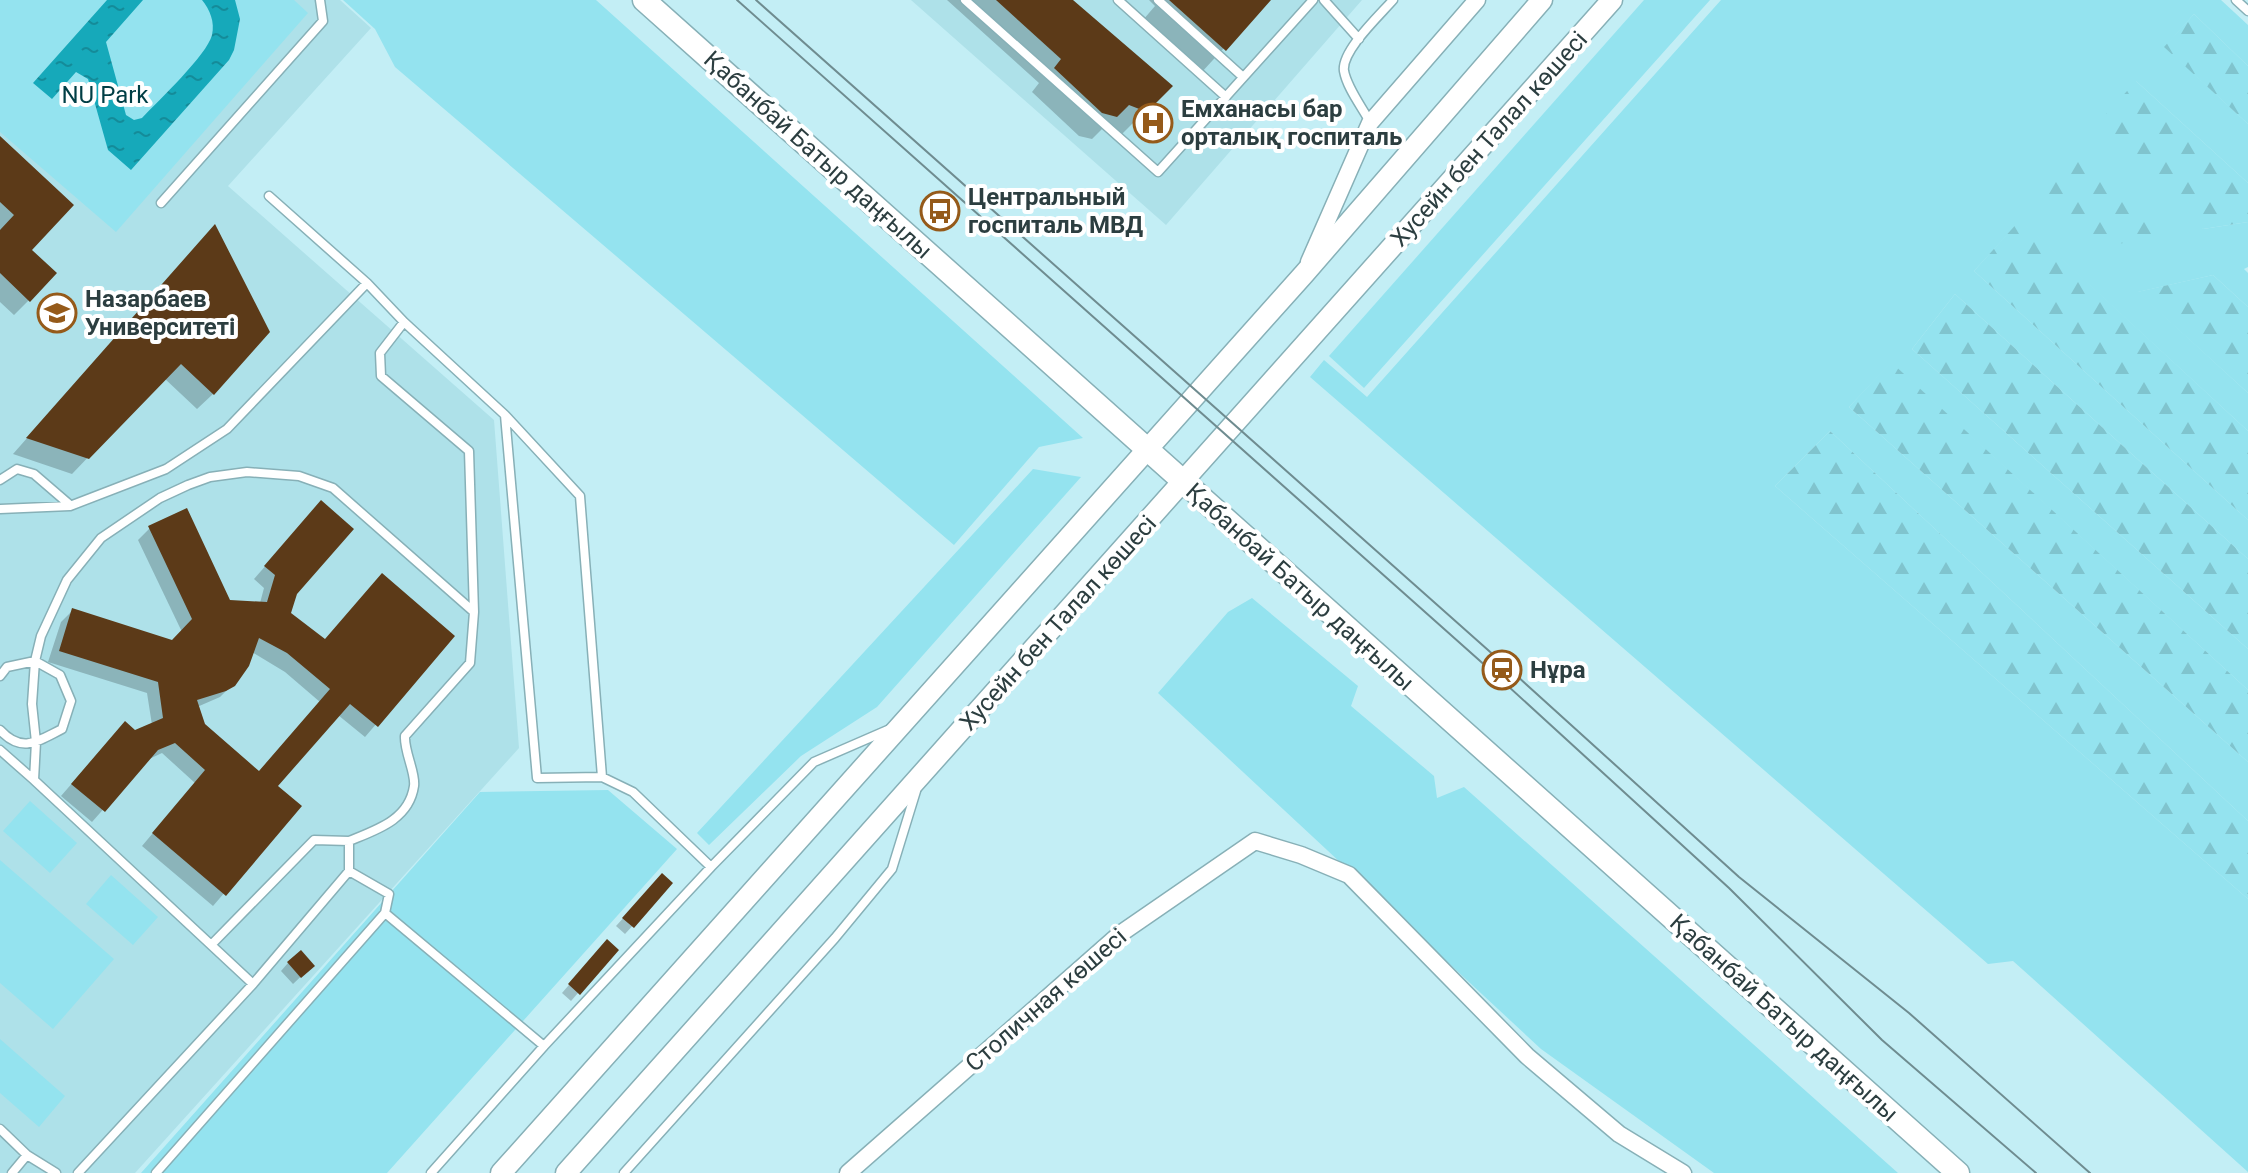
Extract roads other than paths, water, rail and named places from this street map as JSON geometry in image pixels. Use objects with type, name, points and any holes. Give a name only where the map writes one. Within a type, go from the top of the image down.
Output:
[{"type":"main road","name":"Қабанбай Батыр даңғылы","points":[[644,0],[1950,1170]]},
{"type":"street","points":[[1304,274],[1370,123],[1477,0]]},
{"type":"street","name":"Хусейн бен Талал көшесі","points":[[501,1173],[1304,274],[1542,0]]},
{"type":"street","name":"Хусейн бен Талал көшесі","points":[[566,1173],[1612,0]]},
{"type":"street","name":"Столичная көшесі","points":[[848,1173],[1120,934],[1255,841],[1301,855],[1349,875],[1527,1056],[1619,1134],[1682,1173]]},
{"type":"lane","points":[[161,203],[323,21],[320,0]]},
{"type":"lane","points":[[965,0],[1158,172],[1313,0]]},
{"type":"lane","points":[[1118,0],[1226,97]]},
{"type":"lane","points":[[1158,0],[1243,77]]},
{"type":"lane","points":[[1324,0],[1359,39]]},
{"type":"lane","points":[[1370,123],[1343,66],[1359,39],[1393,0]]},
{"type":"lane","points":[[2236,0],[2248,11]]},
{"type":"lane","points":[[269,196],[367,283],[404,322],[505,415],[580,496],[602,777]]},
{"type":"lane","points":[[0,509],[70,506],[166,469],[227,429],[367,283]]},
{"type":"lane","points":[[212,944],[314,840],[349,841],[383,827],[402,814],[414,785],[404,747],[405,736],[470,663],[474,612],[469,451],[381,376],[380,353],[404,322]]},
{"type":"lane","points":[[505,415],[537,778],[602,777],[633,792],[711,867]]},
{"type":"lane","points":[[0,480],[17,469],[34,474],[70,506]]},
{"type":"lane","points":[[34,780],[36,742],[32,704],[35,661],[41,636],[67,580],[101,538],[160,498],[210,477],[247,472],[299,476],[333,488],[474,612]]},
{"type":"lane","points":[[0,676],[7,667],[35,661],[60,675],[71,701],[62,729],[31,745],[9,740],[0,730]]},
{"type":"lane","points":[[431,1173],[544,1046],[814,762],[902,724]]},
{"type":"lane","points":[[0,750],[253,984]]},
{"type":"lane","points":[[624,1173],[835,938],[892,869],[920,778]]},
{"type":"lane","points":[[78,1173],[253,984],[349,871],[349,841]]},
{"type":"lane","points":[[156,1173],[385,913],[389,894],[349,871]]},
{"type":"lane","points":[[385,913],[544,1046]]},
{"type":"lane","points":[[0,1129],[27,1155],[56,1173]]},
{"type":"lane","points":[[12,1173],[27,1155]]},
{"type":"water","points":[[107,0],[143,0],[106,42],[126,115],[134,120],[142,118],[170,90],[208,44],[213,30],[212,21],[202,0],[235,0],[240,19],[229,60],[131,170],[108,150],[88,79],[76,72],[52,99],[33,83]]},
{"type":"tram line","points":[[737,0],[1497,676],[1729,888],[1882,1040],[2036,1173]]},
{"type":"tram line","points":[[756,0],[1739,877],[1909,1013],[2090,1173]]},
{"type":"place","name":"Емханасы бар орталық госпиталь","points":[[1153,123]]},
{"type":"place","name":"Центральный госпиталь МВД","points":[[940,211]]},
{"type":"place","name":"Назарбаев Университеті","points":[[57,313]]},
{"type":"place","name":"Нұра","points":[[1502,670]]},
{"type":"park label","name":"NU Park","points":[[105,95]]}]
